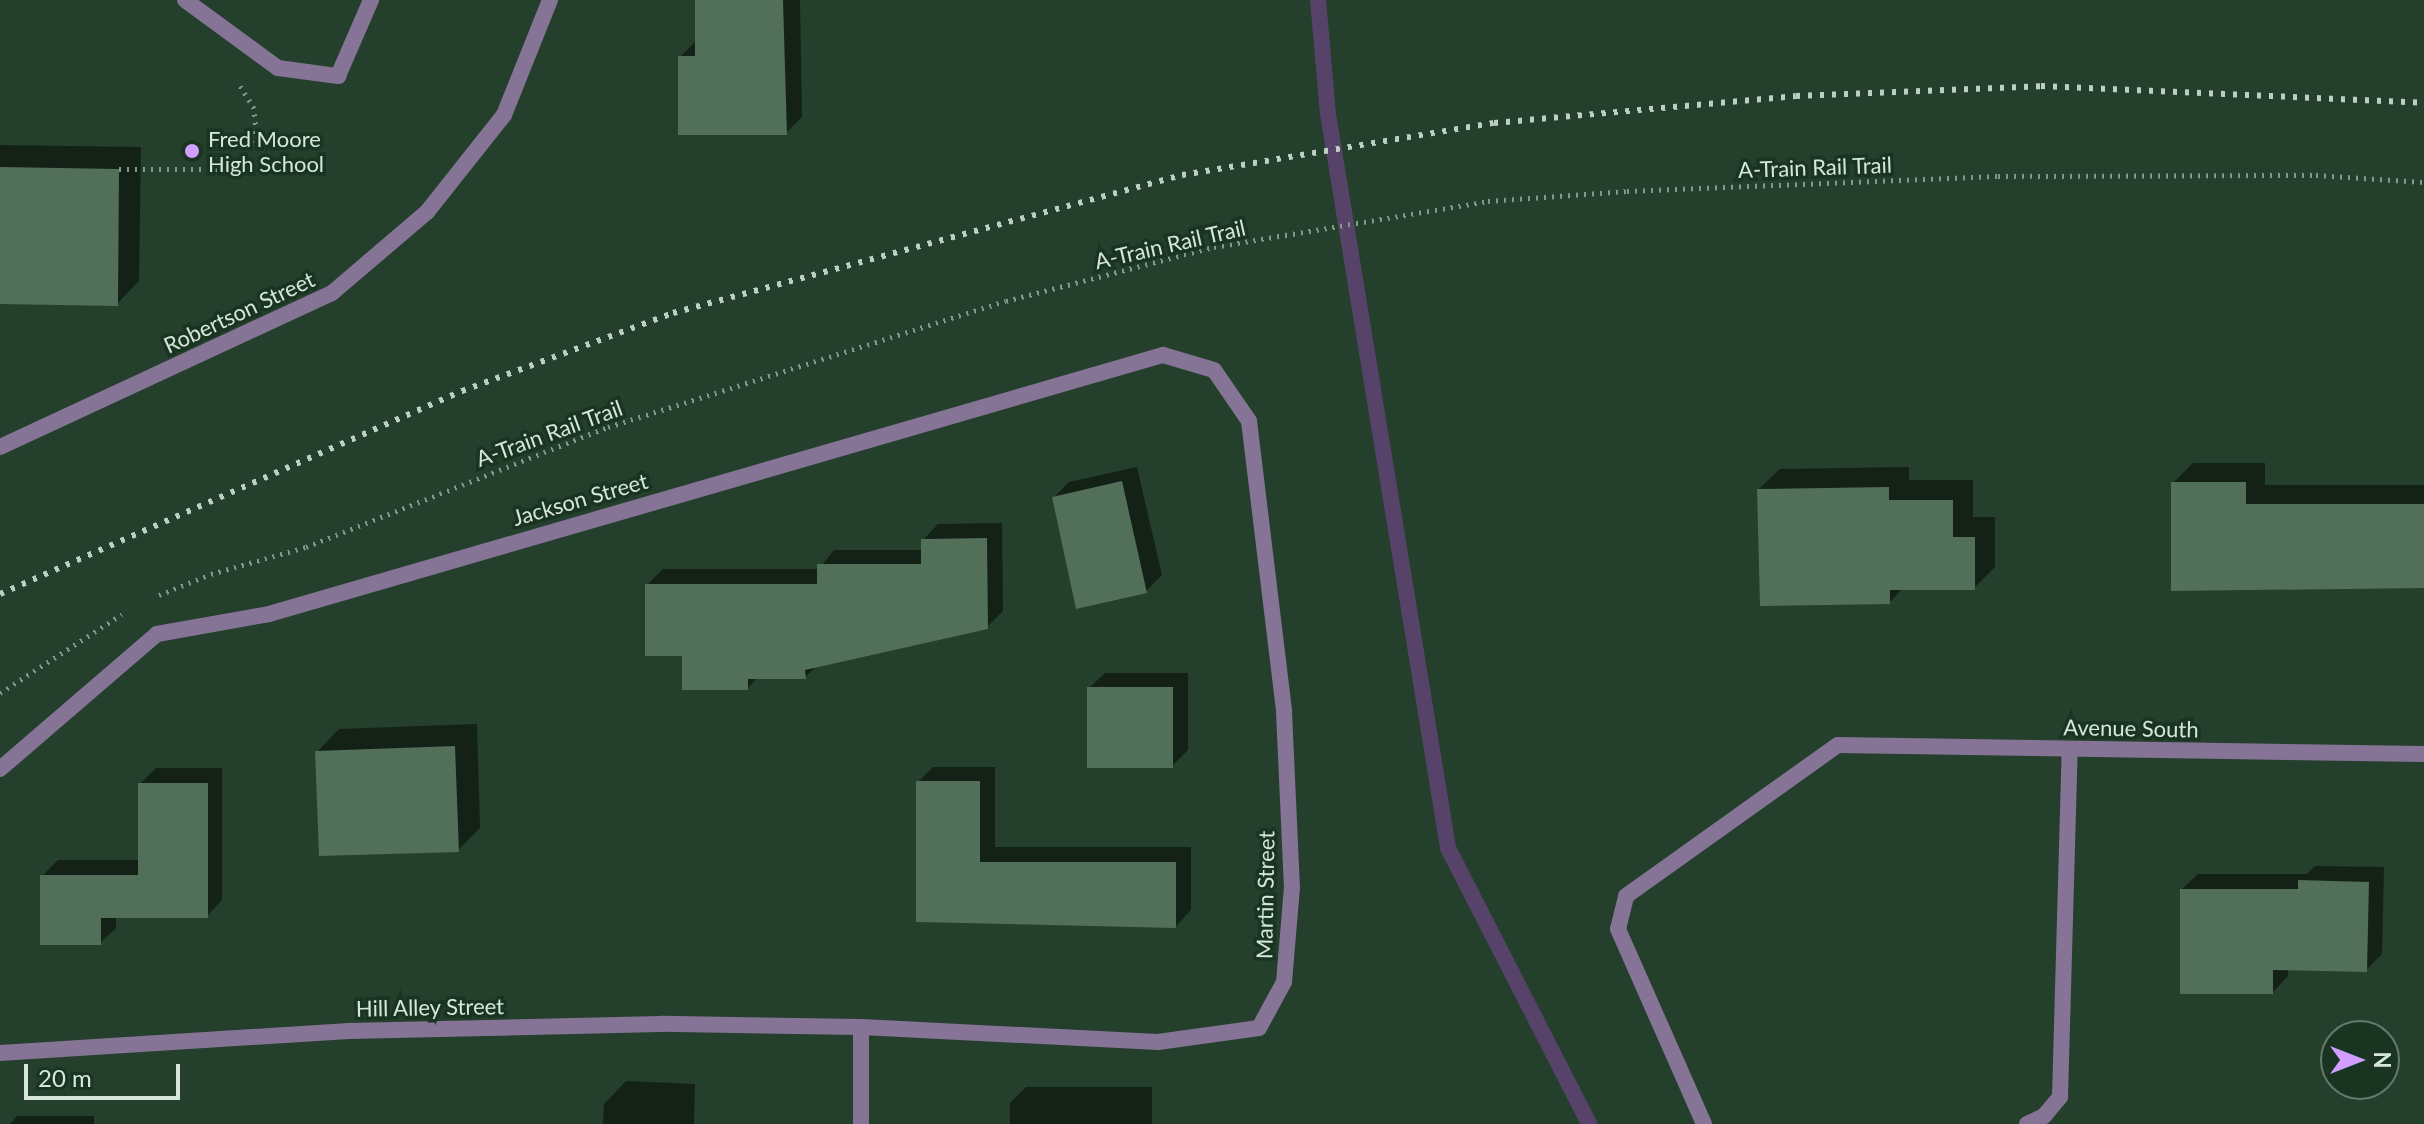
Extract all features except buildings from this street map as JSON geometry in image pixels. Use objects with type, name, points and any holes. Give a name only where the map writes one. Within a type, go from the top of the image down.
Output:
[{"type":"street","points":[[185,0],[278,68],[338,76],[371,0]]},
{"type":"street","name":"Robertson Street","points":[[0,447],[332,293],[427,212],[504,115],[550,0]]},
{"type":"street","name":"Jackson Street","points":[[0,769],[157,634],[269,614],[1163,355],[1214,370]]},
{"type":"street","name":"Martin Street","points":[[861,1027],[1158,1042],[1259,1028],[1284,982],[1292,887],[1284,712],[1249,421],[1214,370]]},
{"type":"street","name":"Avenue South","points":[[1704,1124],[1618,929],[1626,896],[1838,745],[2424,754]]},
{"type":"street","points":[[2027,1124],[2044,1116],[2060,1097],[2070,749]]},
{"type":"street","name":"Hill Alley Street","points":[[0,1053],[349,1031],[661,1024],[861,1027]]},
{"type":"street","points":[[861,1027],[861,1124]]},
{"type":"path","points":[[119,169],[228,169],[239,162],[256,132],[254,108],[235,79]]},
{"type":"path","name":"A-Train Rail Trail","points":[[150,600],[211,574],[306,547],[608,427],[1006,301],[1214,247],[1488,201],[1998,176],[2316,175],[2424,182]]},
{"type":"path","points":[[0,693],[126,612]]},
{"type":"waterway","points":[[1318,0],[1328,114],[1448,848],[1589,1124]]},
{"type":"railway","points":[[0,594],[462,391],[673,313],[1182,175],[1494,123],[1796,96],[2041,86],[2424,103]]},
{"type":"place","name":"Fred Moore High School","points":[[192,151]]}]
